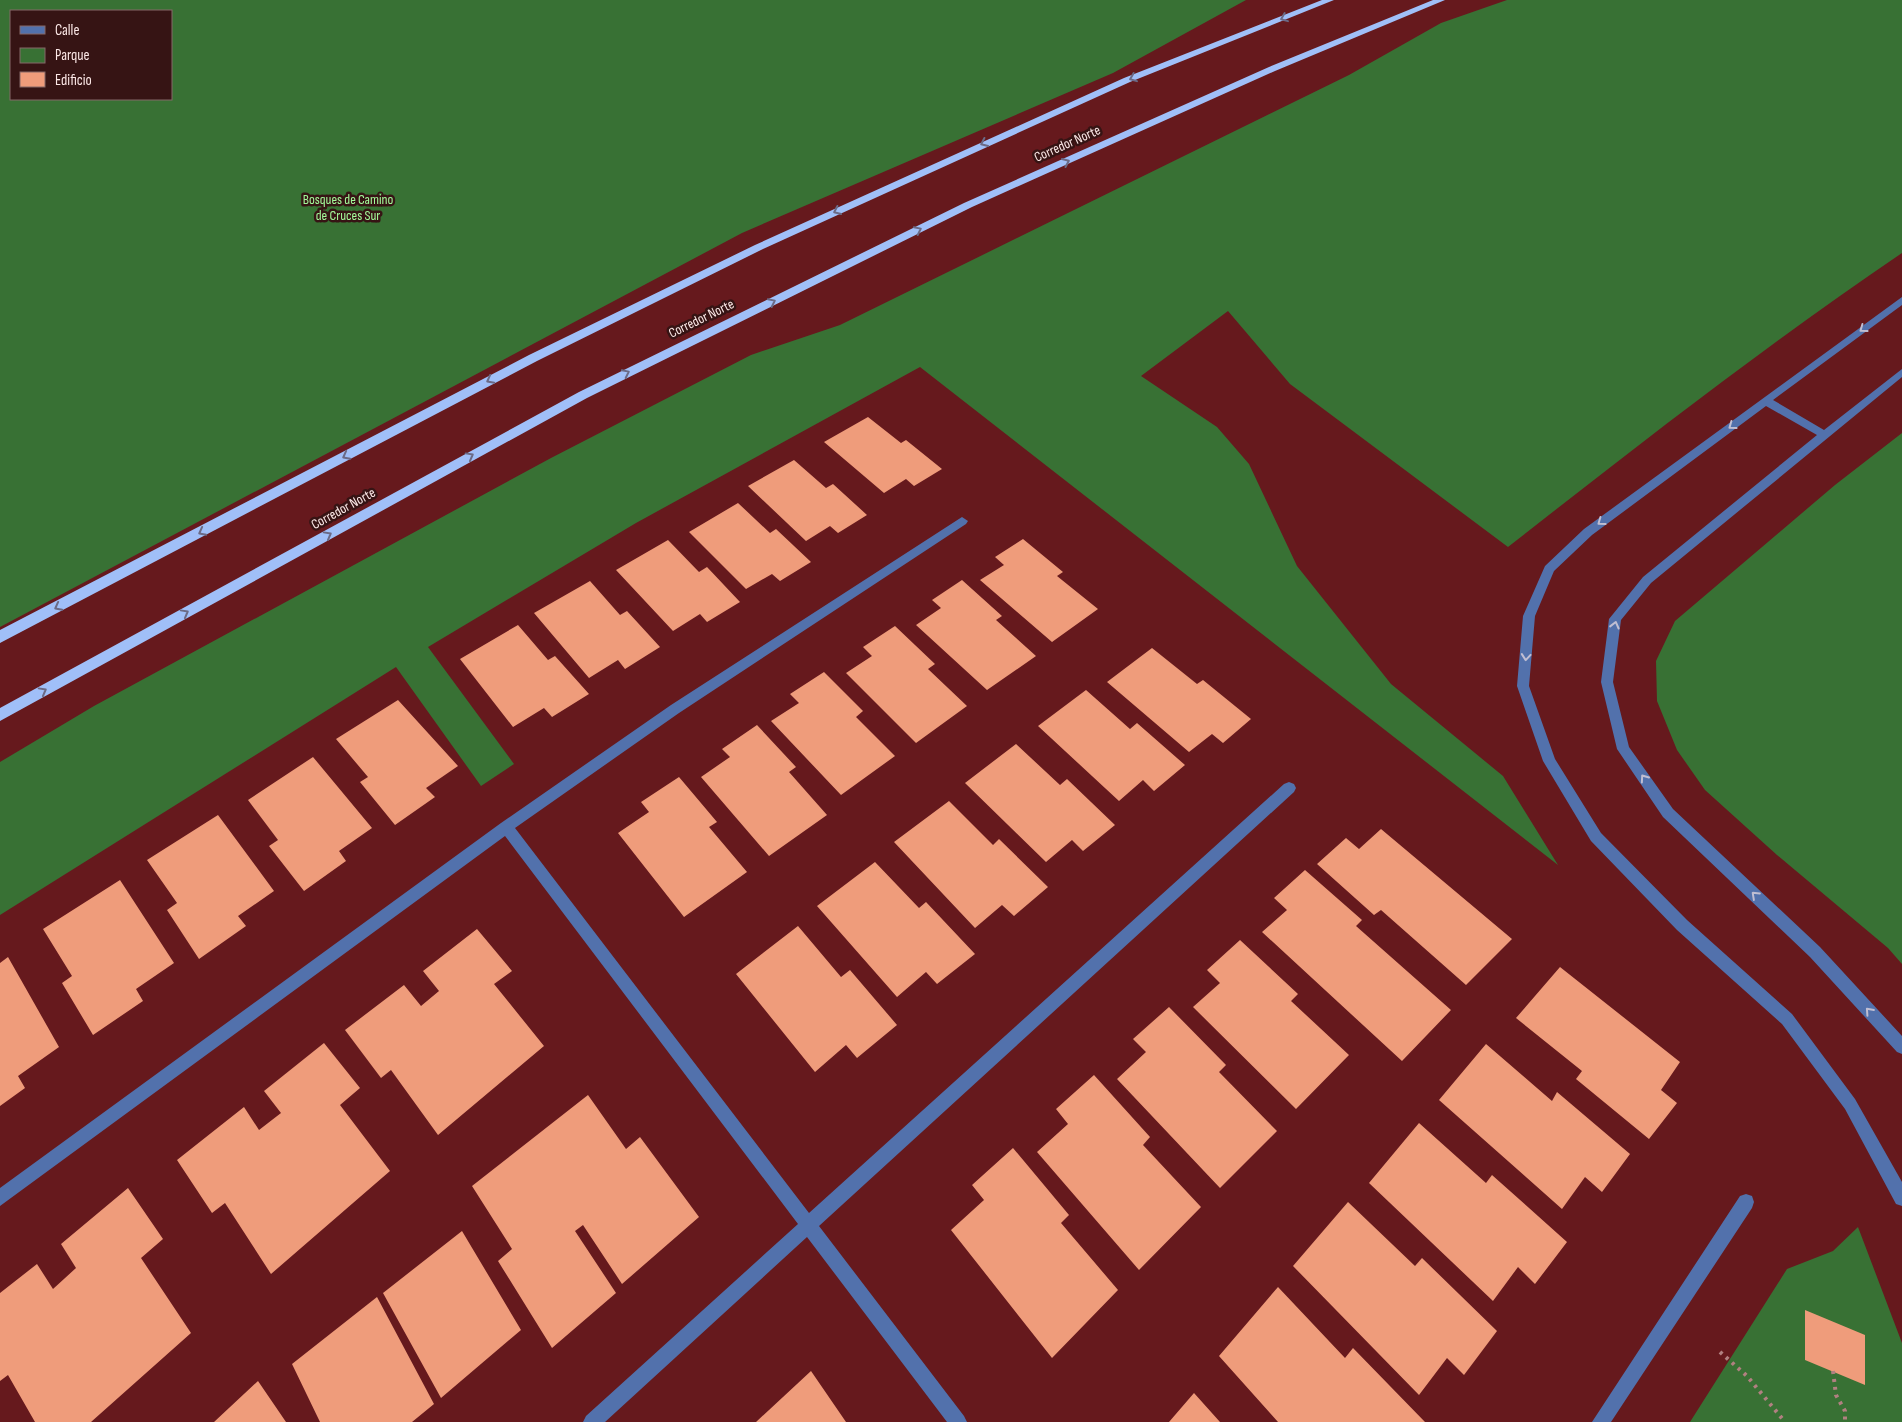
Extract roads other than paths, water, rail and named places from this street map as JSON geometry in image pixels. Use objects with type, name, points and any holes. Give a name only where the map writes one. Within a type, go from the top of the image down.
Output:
[{"type":"highway","points":[[0,638],[533,358],[758,247],[1127,80],[1330,0]]},
{"type":"highway","name":"Corredor Norte","points":[[0,715],[582,394],[968,205],[1272,69],[1441,0]]},
{"type":"street","points":[[1902,300],[1588,532],[1549,569],[1530,616],[1524,686],[1549,761],[1596,837],[1682,925],[1787,1019],[1850,1104],[1902,1198]]},
{"type":"street","points":[[1902,372],[1647,580],[1615,619],[1607,682],[1623,749],[1668,813],[1816,952],[1902,1047]]},
{"type":"street","points":[[1766,401],[1825,435]]},
{"type":"street","points":[[0,1198],[506,827],[675,709],[962,521]]},
{"type":"street","points":[[592,1422],[810,1226],[1289,788]]},
{"type":"street","points":[[506,827],[958,1422]]},
{"type":"street","points":[[1602,1422],[1746,1202]]},
{"type":"park label","name":"Bosques de Camino de Cruces Sur","points":[[348,207]]}]
